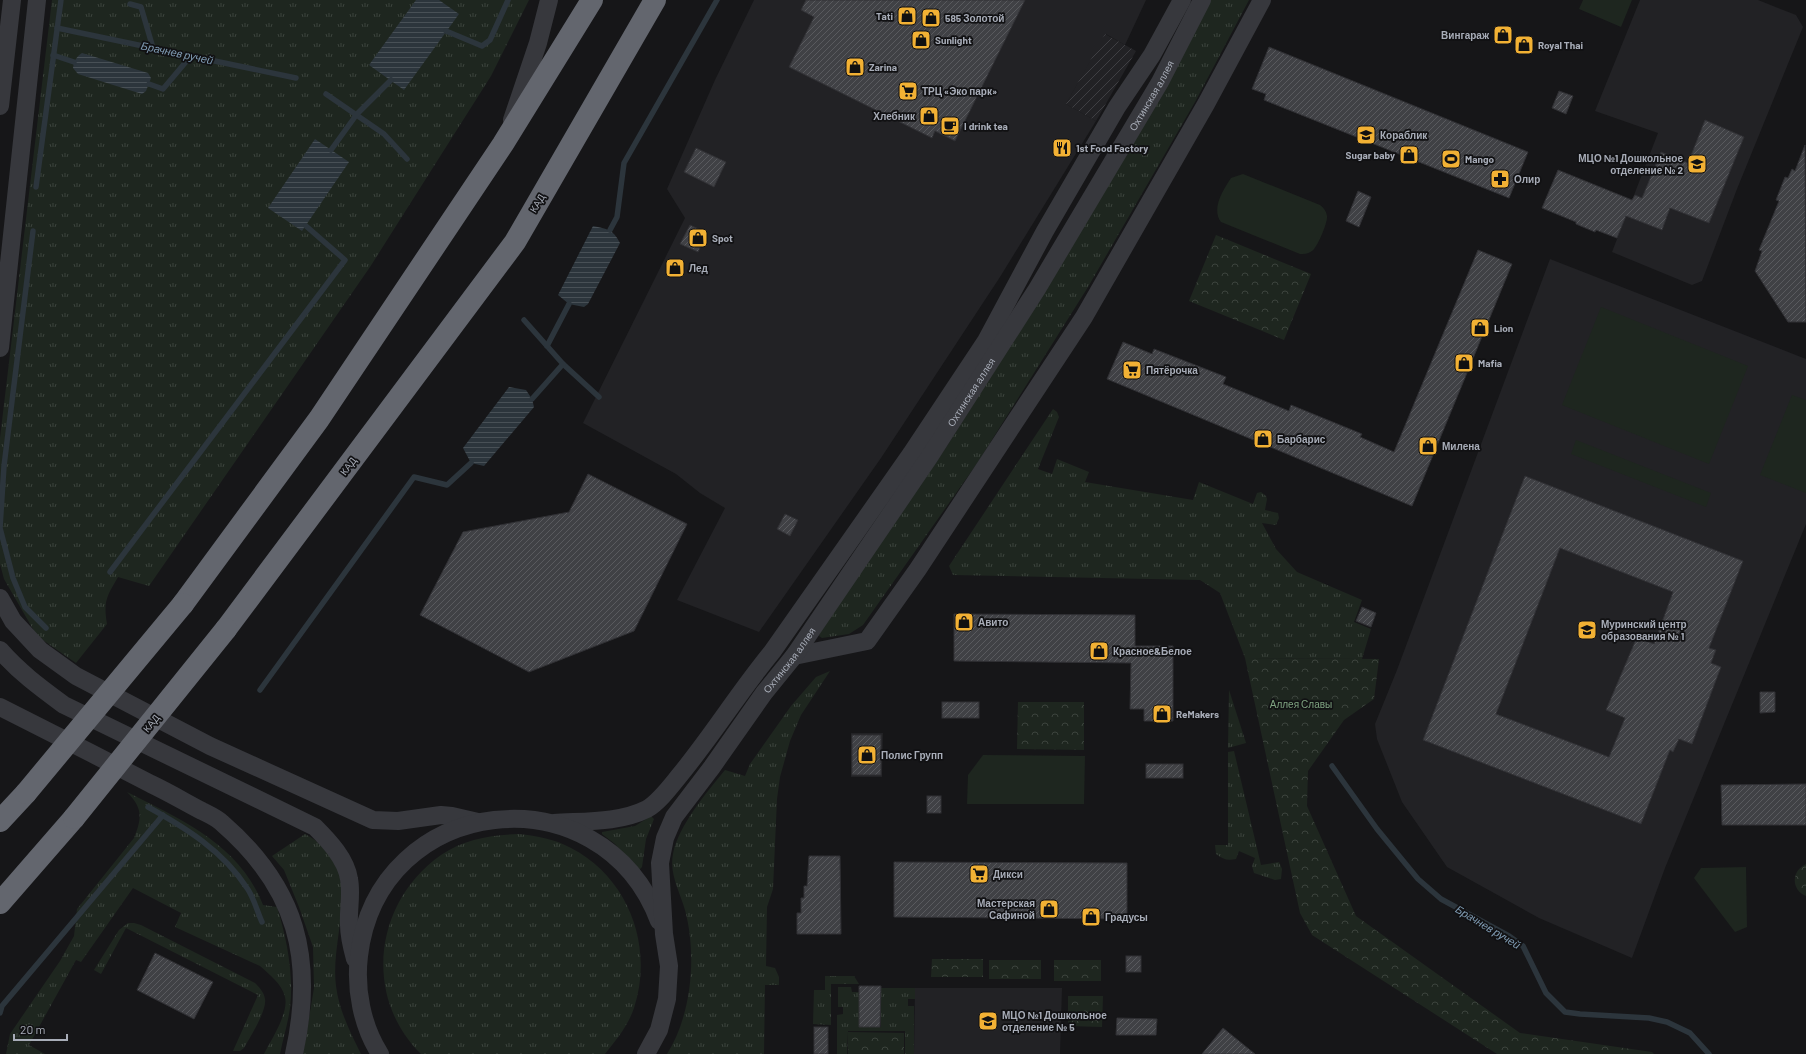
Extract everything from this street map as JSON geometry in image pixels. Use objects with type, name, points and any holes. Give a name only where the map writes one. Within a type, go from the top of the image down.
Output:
[{"type":"highway","points":[[0,821],[26,793],[183,604],[319,419],[503,144],[592,0]]},
{"type":"highway","name":"КАД","points":[[0,903],[74,818],[226,629],[515,242],[654,0]]},
{"type":"street","points":[[0,106],[12,0]]},
{"type":"street","points":[[0,348],[37,0]]},
{"type":"street","points":[[503,144],[538,43],[549,0]]},
{"type":"street","points":[[1117,107],[1167,0]]},
{"type":"street","name":"Охтинская аллея","points":[[554,823],[601,820],[627,816],[648,808],[666,791],[700,751],[748,681],[772,652],[911,454],[986,341],[1030,257],[1117,107],[1152,55],[1182,0]]},
{"type":"street","name":"Охтинская аллея","points":[[664,934],[660,863],[665,838],[674,817],[712,767],[764,693],[794,656],[930,456],[1029,303],[1160,82],[1202,0]]},
{"type":"street","points":[[794,656],[867,640],[918,569],[1084,317],[1199,118],[1262,0]]},
{"type":"street","points":[[0,598],[13,621],[40,650],[76,676],[210,746],[373,820],[398,821],[441,815],[478,822]]},
{"type":"street","points":[[0,650],[12,664],[32,682],[64,705],[316,827],[332,845],[349,877],[351,901],[348,924],[351,945],[358,968]]},
{"type":"street","points":[[0,707],[164,790],[221,822],[253,853],[275,885],[292,918],[301,954],[304,990],[300,1026],[294,1054]]},
{"type":"street","points":[[380,1054],[374,1045],[363,1014],[358,982],[361,942],[368,918],[379,895],[393,875],[411,856],[431,841],[454,830],[478,822],[507,818],[530,819],[554,823],[584,835],[616,858],[634,876],[652,904],[664,934],[669,966],[667,999],[659,1030],[646,1054]]},
{"type":"shaded area","points":[[416,0],[439,0],[459,14],[404,90],[369,65]]},
{"type":"shaded area","points":[[754,0],[1146,0],[1125,45],[1106,34],[1066,104],[1096,121],[1000,277],[881,458],[759,632],[677,600],[725,508],[700,493],[676,474],[583,423],[685,218],[667,189],[715,80]]},
{"type":"shaded area","name":"МЦО №1 Дошкольное отделение № 2","points":[[1640,0],[1758,0],[1796,15],[1803,27],[1737,189],[1702,281],[1692,285],[1612,252],[1658,133],[1595,111]]},
{"type":"shaded area","points":[[1105,34],[1136,51],[1096,121],[1066,104]]},
{"type":"shaded area","points":[[82,53],[148,73],[151,78],[146,91],[142,94],[78,74],[73,66],[77,58]]},
{"type":"shaded area","points":[[315,139],[349,162],[302,231],[268,208]]},
{"type":"shaded area","points":[[593,226],[609,230],[615,235],[620,243],[588,304],[584,307],[569,304],[558,295]]},
{"type":"shaded area","name":"Муринский центр образования № 1","points":[[1550,259],[1806,359],[1806,524],[1665,868],[1632,958],[1539,918],[1447,867],[1402,802],[1377,739],[1375,724],[1397,670]]},
{"type":"shaded area","points":[[509,387],[526,390],[532,399],[534,407],[484,466],[471,463],[463,448]]},
{"type":"shaded area","name":"Полис Групп","points":[[851,733],[883,733],[882,777],[851,777]]},
{"type":"shaded area","name":"МЦО №1 Дошкольное отделение № 5","points":[[915,988],[1062,988],[1060,1054],[914,1054]]},
{"type":"green space","points":[[52,0],[529,0],[491,76],[370,267],[149,586],[118,577],[107,599],[105,610],[107,624],[76,663],[37,636],[4,579],[0,564],[0,438]]},
{"type":"green space","points":[[1209,0],[1249,0],[1195,102],[1088,287],[978,462],[863,625],[849,634],[822,638],[819,636],[820,631],[947,446],[1057,271]]},
{"type":"green space","points":[[1583,0],[1632,0],[1621,27],[1579,9]]},
{"type":"green space","points":[[1243,174],[1323,207],[1327,216],[1326,224],[1312,251],[1300,254],[1221,222],[1217,211],[1219,200],[1231,178]]},
{"type":"green space","points":[[1216,235],[1311,274],[1284,340],[1189,301]]},
{"type":"green space","points":[[1601,307],[1748,366],[1709,464],[1562,405]]},
{"type":"green space","points":[[1792,395],[1806,400],[1806,493],[1760,475]]},
{"type":"green space","points":[[1053,409],[1057,412],[1059,417],[1038,469],[1052,474],[1057,459],[1089,472],[1085,482],[1193,500],[1199,482],[1253,504],[1257,493],[1261,492],[1266,496],[1267,499],[1265,510],[1278,513],[1279,518],[1276,525],[1262,523],[1276,549],[1297,572],[1362,600],[1354,622],[1371,629],[1362,659],[1245,658],[1220,593],[1200,580],[953,575],[949,566]]},
{"type":"green space","points":[[1576,440],[1711,493],[1706,507],[1571,454]]},
{"type":"green space","name":"Аллея Славы","points":[[1245,658],[1379,659],[1374,699],[1344,720],[1308,771],[1307,806],[1356,916],[1520,1033],[1652,1052],[1654,1054],[1497,1054],[1312,935],[1300,913]]},
{"type":"green space","points":[[830,671],[801,715],[790,741],[780,777],[777,799],[773,889],[767,907],[766,966],[775,968],[779,977],[779,985],[765,985],[764,1054],[667,1054],[682,1021],[687,1003],[691,965],[689,927],[672,869],[673,854],[676,843],[694,810],[725,770],[745,776],[750,764],[791,706],[816,677]]},
{"type":"green space","points":[[1229,690],[1246,743],[1228,748]]},
{"type":"green space","points":[[1018,702],[1084,702],[1084,750],[1017,749]]},
{"type":"green space","points":[[1234,751],[1261,865],[1279,862],[1282,869],[1281,879],[1275,880],[1254,873],[1252,866],[1255,858],[1239,851],[1236,859],[1233,860],[1225,859],[1216,854],[1215,845],[1228,845],[1228,752]]},
{"type":"green space","points":[[983,755],[1085,756],[1084,804],[967,804],[968,775]]},
{"type":"green space","points":[[127,792],[188,824],[207,836],[224,850],[239,866],[253,884],[263,905],[277,907],[287,944],[291,983],[290,1008],[280,1054],[264,1054],[279,1026],[286,1003],[283,992],[275,980],[260,966],[175,927],[181,913],[133,888],[81,962],[76,960],[29,1045],[45,1054],[6,1054],[10,1034],[60,961],[74,936],[77,909],[134,838],[139,825],[140,814],[136,803]]},
{"type":"green space","points":[[651,816],[654,819],[646,839],[642,867],[639,870],[615,844],[602,834],[602,832],[635,826]]},
{"type":"green space","points":[[305,834],[324,848],[336,864],[341,883],[342,902],[335,965],[337,995],[342,1012],[361,1054],[303,1054],[314,988],[313,947],[284,870],[272,856]]},
{"type":"green space","points":[[519,834],[546,838],[571,848],[591,861],[608,877],[622,896],[632,916],[638,938],[641,961],[639,985],[631,1015],[605,1054],[421,1054],[402,1031],[390,1005],[384,978],[384,950],[390,923],[402,897],[419,874],[441,855],[459,845],[478,839],[498,835]]},
{"type":"green space","points":[[1806,864],[1806,896],[1801,893],[1795,885],[1795,876],[1801,867]]},
{"type":"green space","points":[[1746,867],[1747,927],[1735,932],[1694,878],[1701,868]]},
{"type":"green space","points":[[128,923],[141,925],[255,983],[258,986],[264,994],[265,1004],[258,1024],[244,1048],[240,1051],[233,1051],[258,995],[126,928],[101,974],[94,970],[119,930]]},
{"type":"green space","points":[[932,959],[983,959],[983,977],[931,977]]},
{"type":"green space","points":[[989,960],[1041,960],[1041,979],[989,979]]},
{"type":"green space","points":[[1054,960],[1101,960],[1101,981],[1054,981]]},
{"type":"green space","points":[[825,976],[854,976],[859,984],[831,984],[831,1025],[813,1024],[814,990],[825,990]]},
{"type":"green space","points":[[838,987],[851,987],[852,992],[859,992],[859,1027],[881,1027],[881,988],[915,988],[915,999],[908,999],[908,1006],[914,1006],[914,1054],[905,1054],[905,1031],[848,1031],[847,1054],[837,1054],[837,1015],[843,1014],[843,1007],[838,1007]]},
{"type":"green space","points":[[1068,996],[1103,996],[1102,1027],[1068,1026]]},
{"type":"green space","points":[[848,1032],[904,1033],[904,1054],[848,1054]]},
{"type":"building","name":"ТРЦ «Эко парк»","points":[[806,0],[1025,0],[955,141],[935,131],[932,138],[789,67],[814,17],[801,10]]},
{"type":"building","points":[[1269,47],[1528,152],[1509,198],[1264,100],[1266,94],[1252,89]]},
{"type":"building","points":[[1559,91],[1573,96],[1566,114],[1552,108]]},
{"type":"building","points":[[1705,120],[1744,137],[1709,223],[1670,208],[1662,230],[1626,216],[1617,238],[1596,230],[1595,232],[1576,224],[1576,222],[1542,208],[1558,170],[1632,200],[1635,195],[1642,198],[1661,152],[1688,163]]},
{"type":"building","points":[[1805,145],[1806,322],[1788,322],[1755,271],[1762,251],[1759,250],[1779,201],[1776,200],[1785,177],[1788,178],[1792,169],[1795,171]]},
{"type":"building","points":[[696,148],[726,162],[714,187],[684,172]]},
{"type":"building","points":[[1358,191],[1371,197],[1359,227],[1346,221]]},
{"type":"building","points":[[690,225],[707,233],[698,252],[680,244]]},
{"type":"building","points":[[1478,250],[1512,264],[1412,506],[1107,379],[1123,342],[1152,354],[1154,349],[1226,377],[1223,384],[1289,411],[1291,405],[1362,434],[1360,437],[1394,452]]},
{"type":"building","points":[[588,474],[687,524],[634,631],[529,672],[420,615],[463,532],[569,512]]},
{"type":"building","points":[[1525,476],[1743,561],[1709,648],[1716,650],[1711,663],[1721,667],[1692,744],[1679,739],[1673,752],[1670,750],[1641,824],[1423,740]],"holes":[[[1560,548],[1673,592],[1654,644],[1637,637],[1606,710],[1625,718],[1609,757],[1496,714]]]},
{"type":"building","points":[[785,514],[798,520],[790,536],[777,529]]},
{"type":"building","points":[[1362,607],[1376,613],[1371,627],[1356,621]]},
{"type":"building","points":[[954,614],[1135,615],[1135,646],[1173,646],[1173,721],[1144,721],[1144,709],[1130,709],[1131,663],[954,661]]},
{"type":"building","points":[[1760,692],[1775,692],[1775,712],[1760,713]]},
{"type":"building","points":[[942,702],[979,702],[979,718],[942,718]]},
{"type":"building","name":"Полис Групп","points":[[852,735],[881,735],[881,775],[852,775]]},
{"type":"building","points":[[1146,764],[1183,764],[1183,778],[1146,778]]},
{"type":"building","points":[[1806,784],[1806,825],[1722,825],[1721,785]]},
{"type":"building","points":[[927,796],[941,796],[941,813],[927,813]]},
{"type":"building","points":[[809,856],[840,856],[841,934],[797,934],[797,913],[801,913],[801,898],[804,898],[804,886],[807,886]]},
{"type":"building","points":[[894,862],[1127,863],[1127,919],[894,917]]},
{"type":"building","points":[[155,953],[213,982],[194,1019],[137,990]]},
{"type":"building","points":[[1126,956],[1141,956],[1141,972],[1126,972]]},
{"type":"building","points":[[859,986],[881,986],[880,1027],[859,1027]]},
{"type":"building","points":[[1117,1018],[1157,1019],[1156,1035],[1116,1035]]},
{"type":"building","points":[[814,1027],[828,1027],[828,1054],[814,1054]]},
{"type":"building","points":[[1223,1028],[1255,1054],[1202,1054]]},
{"type":"waterway","points":[[36,187],[61,0]]},
{"type":"waterway","points":[[446,31],[482,46],[490,40],[508,0]]},
{"type":"waterway","points":[[610,230],[617,217],[624,163],[717,0]]},
{"type":"waterway","points":[[130,4],[141,7],[153,48]]},
{"type":"waterway","name":"Брачнев ручей","points":[[57,28],[296,78]]},
{"type":"waterway","points":[[53,55],[74,62]]},
{"type":"waterway","points":[[149,84],[163,89],[190,57]]},
{"type":"waterway","name":"Брачнев ручей","points":[[331,150],[357,114],[391,80]]},
{"type":"waterway","name":"Брачнев ручей","points":[[326,94],[384,134],[407,159]]},
{"type":"waterway","points":[[110,572],[345,260],[306,226]]},
{"type":"waterway","points":[[33,231],[4,466],[0,528],[13,578],[25,607],[46,628]]},
{"type":"waterway","points":[[547,346],[569,304]]},
{"type":"waterway","points":[[524,320],[563,364],[599,397]]},
{"type":"waterway","points":[[532,399],[563,364]]},
{"type":"waterway","points":[[260,690],[414,477],[447,485],[471,463]]},
{"type":"waterway","name":"Брачнев ручей","points":[[1332,766],[1377,829],[1418,879],[1441,899],[1509,936],[1523,946],[1546,993],[1565,1012],[1649,1018],[1667,1022],[1690,1033],[1709,1054]]},
{"type":"waterway","points":[[148,807],[190,832],[227,863],[254,900],[262,922]]},
{"type":"waterway","points":[[0,1013],[2,1006],[163,815]]},
{"type":"place","name":"Tati","points":[[907,16]]},
{"type":"place","name":"585 Золотой","points":[[931,18]]},
{"type":"place","name":"Вингараж","points":[[1503,35]]},
{"type":"place","name":"Sunlight","points":[[921,40]]},
{"type":"place","name":"Royal Thai","points":[[1524,45]]},
{"type":"place","name":"Zarina","points":[[855,67]]},
{"type":"place","name":"ТРЦ «Эко парк»","points":[[908,91]]},
{"type":"place","name":"Хлебник","points":[[929,116]]},
{"type":"place","name":"I drink tea","points":[[950,126]]},
{"type":"place","name":"Кораблик","points":[[1366,135]]},
{"type":"place","name":"1st Food Factory","points":[[1062,148]]},
{"type":"place","name":"Sugar baby","points":[[1409,155]]},
{"type":"place","name":"Mango","points":[[1451,159]]},
{"type":"place","name":"МЦО №1 Дошкольное отделение № 2","points":[[1697,164]]},
{"type":"place","name":"Олир","points":[[1500,179]]},
{"type":"place","name":"Spot","points":[[698,238]]},
{"type":"place","name":"Лед","points":[[675,268]]},
{"type":"place","name":"Lion","points":[[1480,328]]},
{"type":"place","name":"Mafia","points":[[1464,363]]},
{"type":"place","name":"Пятёрочка","points":[[1132,370]]},
{"type":"place","name":"Барбарис","points":[[1263,439]]},
{"type":"place","name":"Милена","points":[[1428,446]]},
{"type":"place","name":"Авито","points":[[964,622]]},
{"type":"place","name":"Муринский центр образования № 1","points":[[1587,630]]},
{"type":"place","name":"Красное&Белое","points":[[1099,651]]},
{"type":"place","name":"ReMakers","points":[[1162,714]]},
{"type":"place","name":"Полис Групп","points":[[867,755]]},
{"type":"place","name":"Дикси","points":[[979,874]]},
{"type":"place","name":"Мастерская Сафиной","points":[[1049,909]]},
{"type":"place","name":"Градусы","points":[[1091,917]]},
{"type":"place","name":"МЦО №1 Дошкольное отделение № 5","points":[[988,1021]]}]
